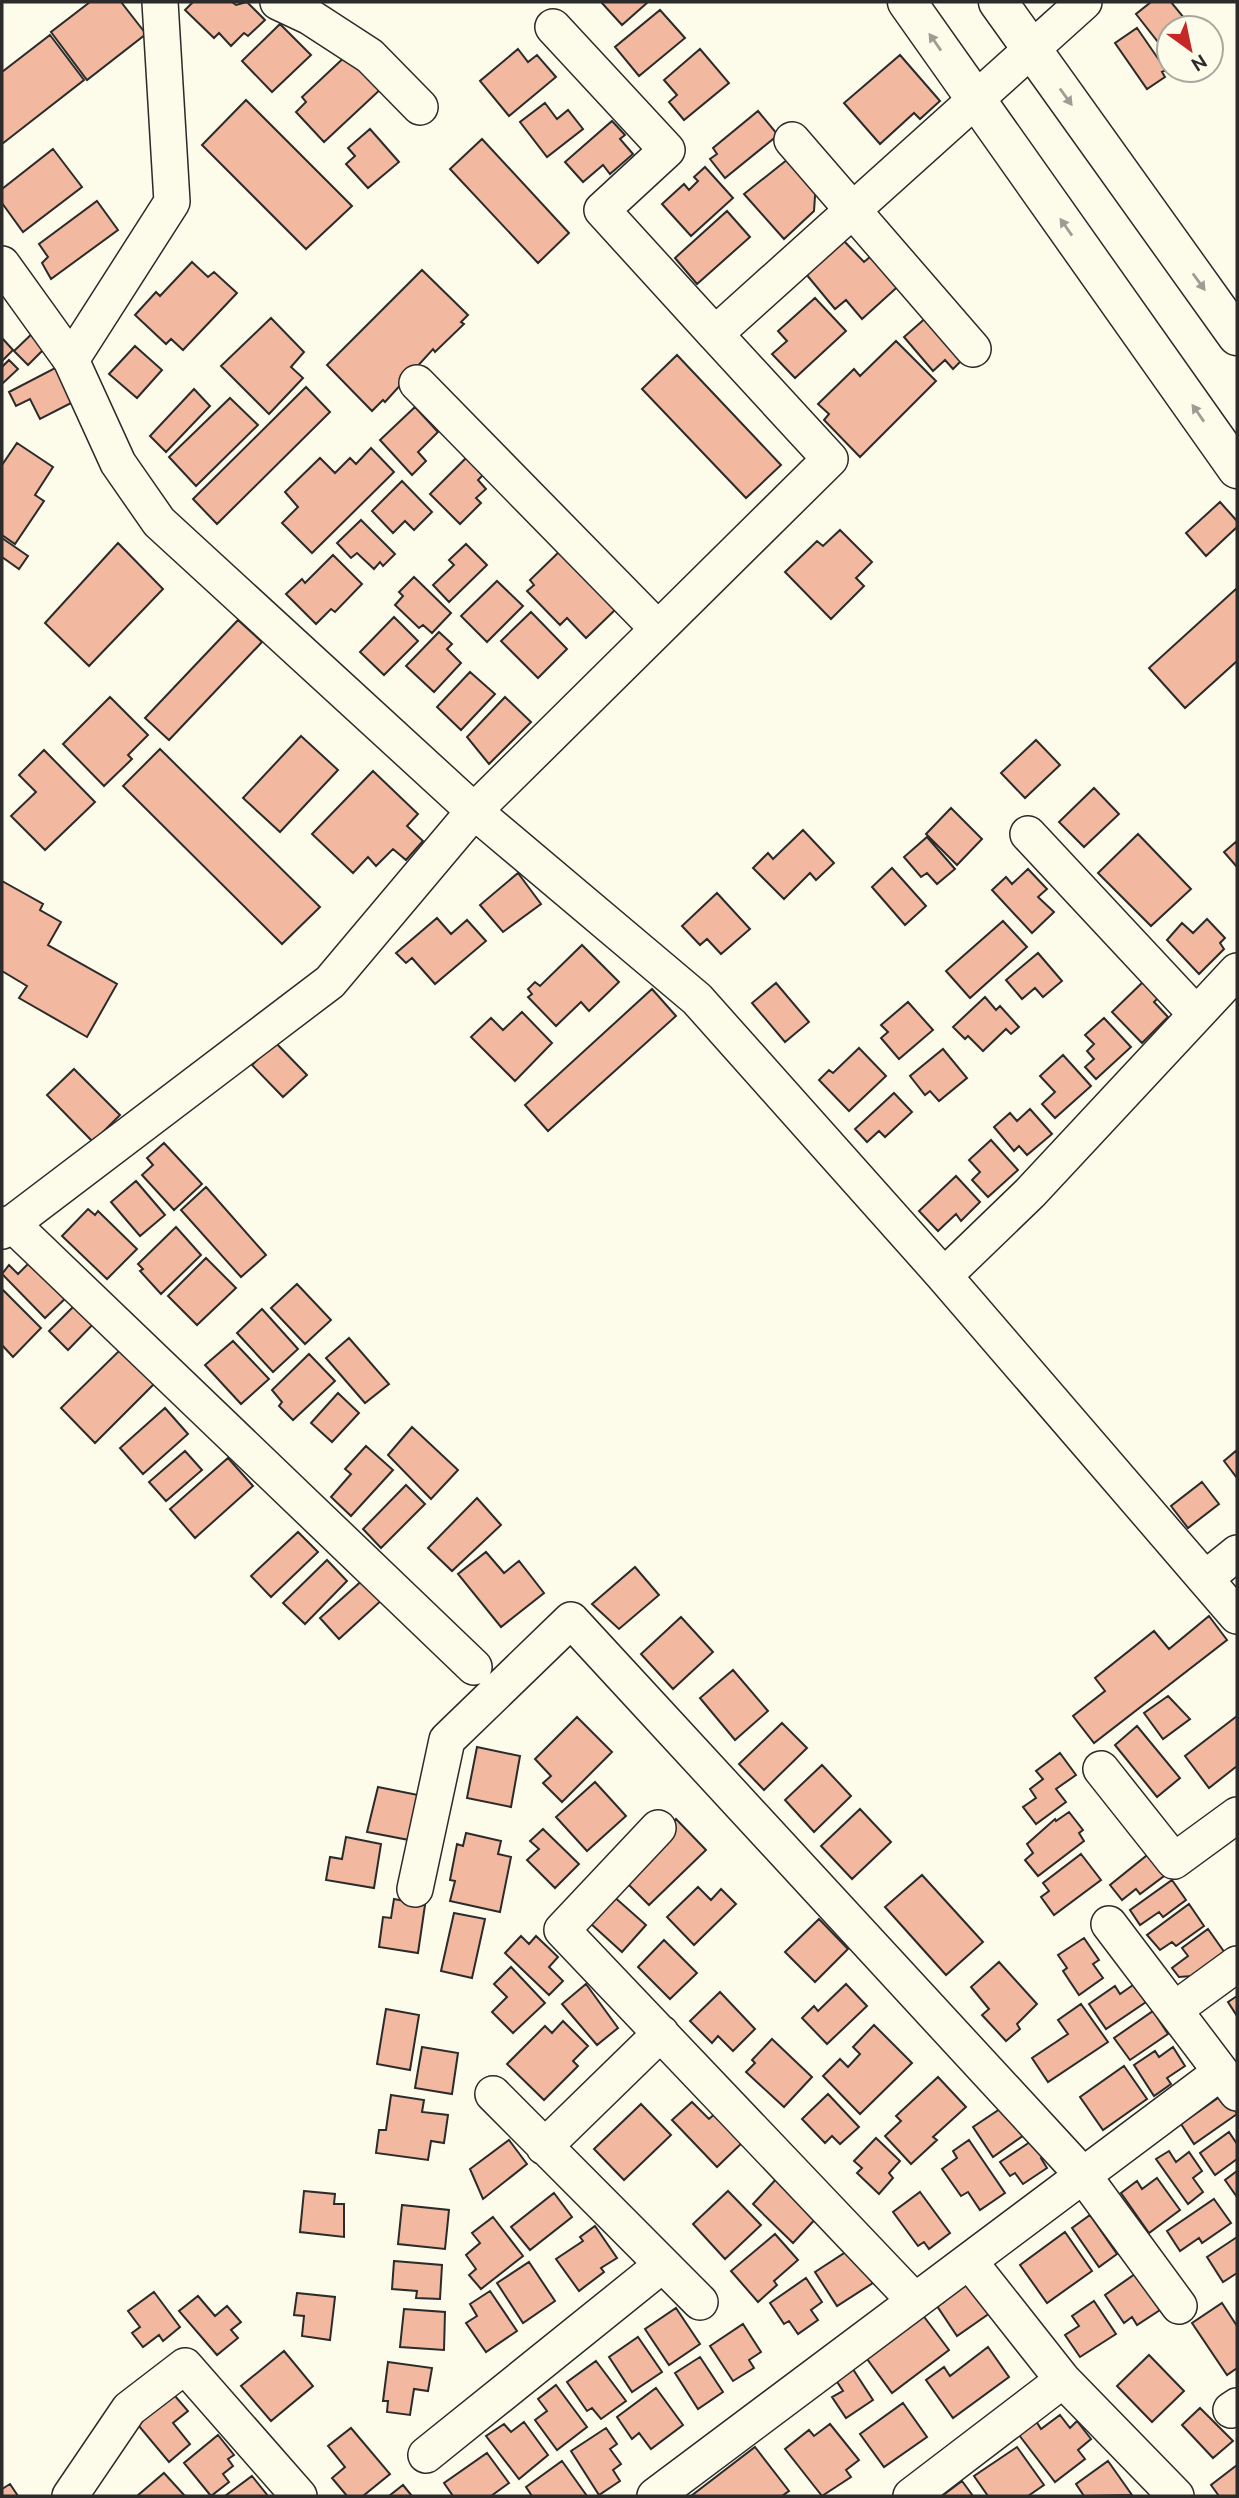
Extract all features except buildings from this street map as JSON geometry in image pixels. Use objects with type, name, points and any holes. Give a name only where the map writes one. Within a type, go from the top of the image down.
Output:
[{"type":"street","points":[[71,360],[172,202],[160,2]]},
{"type":"street","points":[[278,2],[310,17],[370,56],[420,107]]},
{"type":"street","points":[[907,2],[1237,469]]},
{"type":"street","points":[[998,2],[1237,336]]},
{"type":"street","points":[[715,334],[1084,2]]},
{"type":"street","points":[[474,1667],[6,1227],[330,982],[474,811],[830,459],[602,210],[667,150],[553,27]]},
{"type":"street","points":[[792,140],[973,349]]},
{"type":"street","points":[[2,264],[71,360],[118,463],[159,523],[474,811],[697,999],[944,1276],[1237,1616]]},
{"type":"street","points":[[417,383],[659,629]]},
{"type":"street","points":[[1028,835],[1196,1014]]},
{"type":"street","points":[[944,1276],[1030,1193],[1196,1014],[1232,987]]},
{"type":"street","points":[[1206,1578],[1237,1553]]},
{"type":"street","points":[[415,1889],[447,1740],[571,1620],[1083,2175],[1178,2306]]},
{"type":"street","points":[[1101,1769],[1174,1861],[1237,1815]]},
{"type":"street","points":[[658,1828],[562,1930],[915,2301]]},
{"type":"street","points":[[655,2496],[1083,2175],[1229,2082],[1109,1924]]},
{"type":"street","points":[[1174,2010],[1237,1964]]},
{"type":"street","points":[[544,2147],[660,2034]]},
{"type":"street","points":[[493,2094],[700,2302]]},
{"type":"street","points":[[969,2260],[1063,2379],[1175,2496]]},
{"type":"street","points":[[426,2455],[662,2265]]},
{"type":"street","points":[[71,2496],[129,2409],[185,2366],[299,2496]]},
{"type":"street","points":[[911,2496],[1063,2379]]}]
